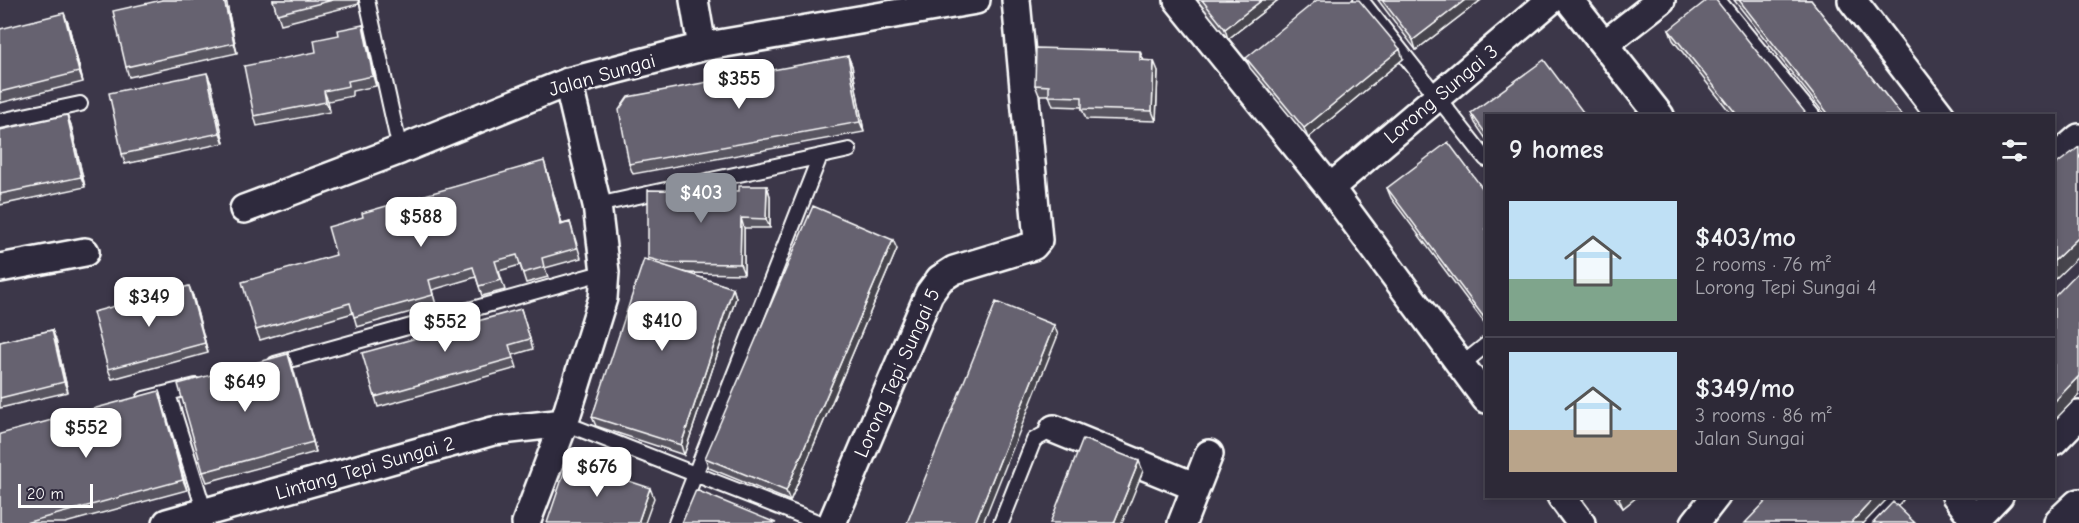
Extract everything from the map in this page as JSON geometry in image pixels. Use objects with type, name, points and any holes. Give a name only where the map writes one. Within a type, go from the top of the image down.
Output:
[{"type":"street","points":[[694,0],[702,47]]},
{"type":"street","name":"Jalan Sungai","points":[[244,209],[400,150],[568,82],[702,47],[869,14],[976,0]]},
{"type":"street","name":"Lorong Tepi Sungai 5","points":[[832,523],[929,294],[940,279],[954,270],[1033,246],[1038,240],[1016,0]]},
{"type":"street","points":[[1178,0],[1238,65],[1485,398]]},
{"type":"street","name":"Lorong Sungai 3","points":[[1330,188],[1551,0]]},
{"type":"street","points":[[1569,0],[1658,114]]},
{"type":"street","points":[[1605,44],[1661,0]]},
{"type":"street","points":[[1852,0],[1939,114]]},
{"type":"street","points":[[526,523],[564,423],[603,298],[605,272],[597,205],[568,82]]},
{"type":"street","points":[[2055,159],[2079,138]]},
{"type":"street","points":[[0,268],[85,252]]},
{"type":"street","points":[[2055,440],[2079,415]]},
{"type":"street","name":"Lintang Tepi Sungai 2","points":[[167,523],[493,431],[564,423]]},
{"type":"street","points":[[1054,429],[1196,487]]},
{"type":"street","points":[[1182,523],[1209,454]]},
{"type":"street","points":[[1562,498],[1581,523]]},
{"type":"street","points":[[1695,523],[1714,498]]},
{"type":"street","points":[[1958,498],[1976,522],[1997,498]]},
{"type":"street","points":[[2061,523],[2079,506]]},
{"type":"lane","points":[[367,0],[400,150]]},
{"type":"lane","points":[[1361,0],[1485,158]]},
{"type":"lane","points":[[1718,0],[1811,114]]},
{"type":"lane","points":[[0,121],[80,104]]},
{"type":"lane","points":[[597,205],[849,150]]},
{"type":"lane","points":[[676,523],[820,156]]},
{"type":"lane","points":[[260,368],[605,272]]},
{"type":"lane","points":[[1461,365],[1485,346]]},
{"type":"lane","points":[[134,402],[214,381]]},
{"type":"lane","points":[[168,394],[205,513]]},
{"type":"lane","points":[[564,423],[820,523]]},
{"type":"lane","points":[[1001,523],[1034,440],[1054,429]]},
{"type":"lane","points":[[1871,523],[1894,498]]},
{"type":"building","points":[[162,0],[224,0],[234,43],[126,67],[113,11]]},
{"type":"building","points":[[273,0],[333,0],[277,14]]},
{"type":"building","points":[[1202,0],[1262,0],[1225,29]]},
{"type":"building","points":[[1317,0],[1359,0],[1400,49],[1304,128],[1246,58]]},
{"type":"building","points":[[1382,0],[1465,0],[1413,40]]},
{"type":"building","points":[[1707,0],[1716,0],[1806,114],[1736,114],[1669,30]]},
{"type":"building","points":[[1739,0],[1811,0],[1900,114],[1828,114]]},
{"type":"building","points":[[64,13],[79,72],[0,92],[0,29]]},
{"type":"building","points":[[363,25],[373,76],[348,81],[349,86],[324,91],[326,102],[254,116],[244,66],[316,52],[314,40],[339,35],[338,30]]},
{"type":"building","points":[[1036,48],[1140,51],[1140,60],[1154,61],[1152,111],[1082,109],[1082,97],[1049,96],[1049,86],[1035,85]]},
{"type":"building","points":[[848,56],[860,122],[629,164],[619,110],[628,97]]},
{"type":"building","points":[[1544,60],[1584,114],[1485,114],[1485,133],[1471,113]]},
{"type":"building","points":[[207,73],[220,133],[122,154],[109,93]]},
{"type":"building","points":[[67,115],[81,177],[0,194],[0,130]]},
{"type":"building","points":[[1448,142],[1485,192],[1485,314],[1483,316],[1387,188]]},
{"type":"building","points":[[2079,147],[2079,237],[2055,260],[2055,165]]},
{"type":"building","points":[[544,161],[561,225],[570,222],[577,248],[542,258],[544,267],[523,273],[517,255],[495,261],[501,280],[479,286],[473,267],[429,280],[433,295],[354,317],[350,303],[256,330],[242,282],[336,255],[328,227],[363,217],[362,213]]},
{"type":"building","points":[[739,186],[767,186],[766,219],[741,218],[740,264],[666,263],[648,258],[648,190],[739,191]]},
{"type":"building","points":[[813,206],[893,240],[786,491],[705,458]]},
{"type":"building","points":[[644,259],[733,288],[681,445],[592,417]]},
{"type":"building","points":[[2079,271],[2079,376],[2055,401],[2055,296]]},
{"type":"building","points":[[189,286],[205,343],[108,369],[93,312]]},
{"type":"building","points":[[996,302],[1054,325],[975,523],[907,523]]},
{"type":"building","points":[[521,309],[530,339],[509,345],[513,358],[375,397],[362,353]]},
{"type":"building","points":[[52,330],[64,382],[0,398],[0,342]]},
{"type":"building","points":[[288,354],[313,442],[203,472],[178,384]]},
{"type":"building","points":[[159,391],[183,480],[25,523],[0,523],[0,434]]},
{"type":"building","points":[[1083,439],[1139,461],[1114,523],[1050,523]]},
{"type":"building","points":[[568,461],[650,488],[638,523],[547,523]]},
{"type":"building","points":[[696,490],[776,523],[682,523]]},
{"type":"building","points":[[1769,498],[1874,498],[1851,523],[1745,523]]},
{"type":"building","points":[[1893,502],[1915,523],[1873,523]]}]
